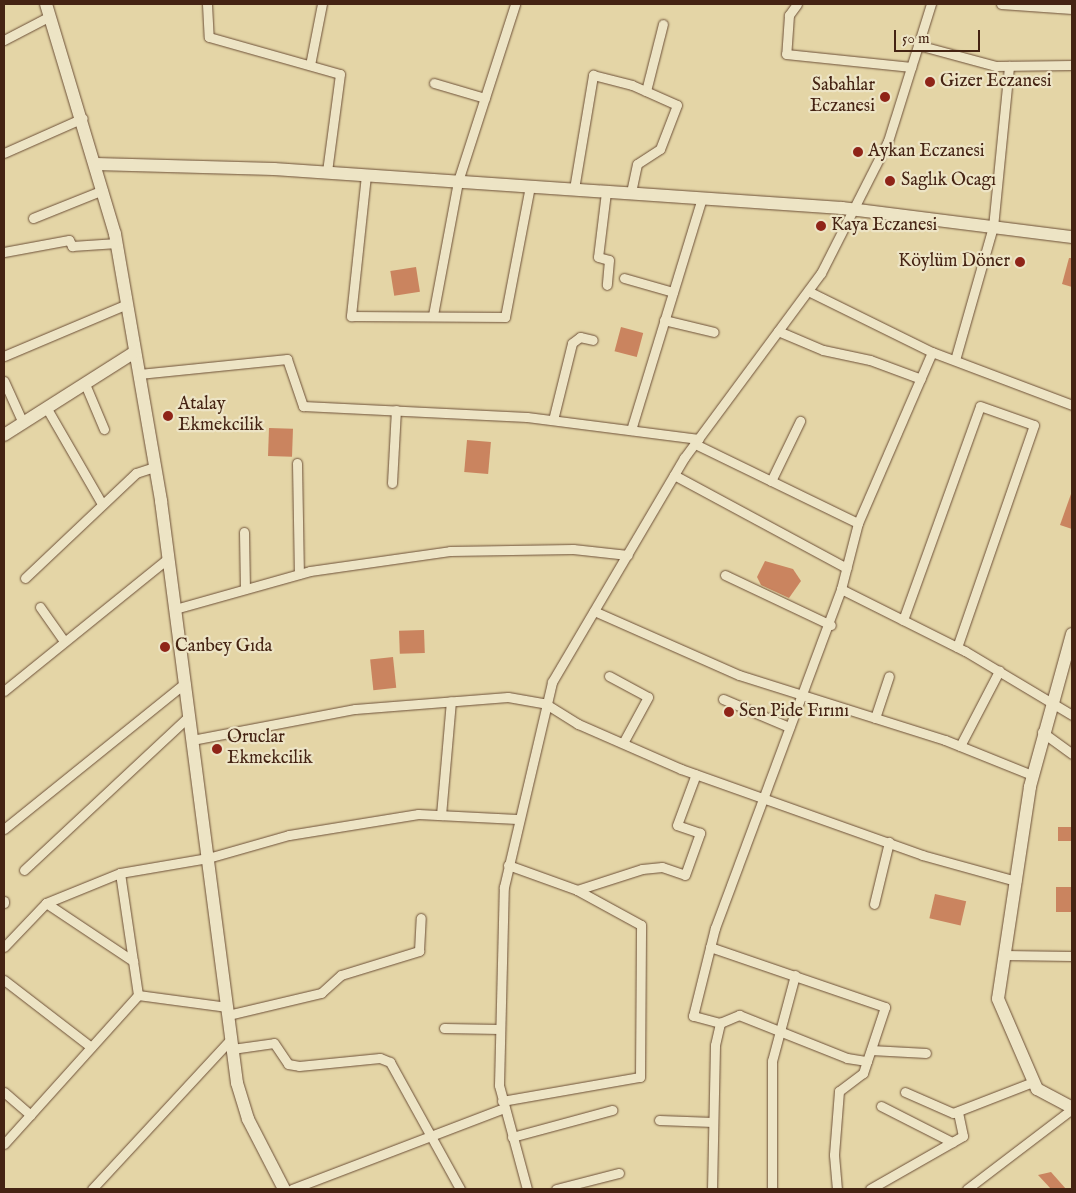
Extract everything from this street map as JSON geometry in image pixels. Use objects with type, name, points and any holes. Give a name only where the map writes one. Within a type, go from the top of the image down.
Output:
[{"type":"main road","points":[[46,4],[83,118],[117,243],[155,467],[232,1044],[248,1118],[284,1189]]},
{"type":"main road","points":[[96,164],[327,172],[702,198],[853,210],[1072,237]]},
{"type":"main road","points":[[4,435],[136,352]]},
{"type":"main road","points":[[1072,634],[1042,732],[1032,775],[998,999],[1037,1089],[1072,1109]]},
{"type":"street","points":[[207,4],[210,37],[340,74],[327,172]]},
{"type":"street","points":[[310,65],[322,4]]},
{"type":"street","points":[[432,315],[458,182],[515,4]]},
{"type":"street","points":[[797,4],[789,15],[786,54],[911,67]]},
{"type":"street","points":[[527,1189],[503,1104],[500,1029],[508,865],[517,819],[552,682],[674,475],[808,291],[853,210],[888,141],[931,4]]},
{"type":"street","points":[[1001,4],[1072,9]]},
{"type":"street","points":[[4,40],[50,16]]},
{"type":"street","points":[[646,91],[663,24]]},
{"type":"street","points":[[918,45],[1009,66],[1072,65]]},
{"type":"street","points":[[955,360],[993,227],[1009,66]]},
{"type":"street","points":[[574,190],[593,75],[646,91],[678,105],[660,149],[637,164],[631,194]]},
{"type":"street","points":[[434,83],[485,98]]},
{"type":"street","points":[[4,153],[83,118]]},
{"type":"street","points":[[366,175],[351,316],[432,315],[504,317],[530,186]]},
{"type":"street","points":[[33,218],[103,190]]},
{"type":"street","points":[[606,192],[598,257],[609,260],[607,285]]},
{"type":"street","points":[[631,430],[702,198]]},
{"type":"street","points":[[4,252],[69,240],[72,246],[117,243]]},
{"type":"street","points":[[624,278],[673,292]]},
{"type":"street","points":[[808,291],[932,352],[1072,405]]},
{"type":"street","points":[[4,356],[127,304]]},
{"type":"street","points":[[664,320],[714,332]]},
{"type":"street","points":[[778,331],[823,350],[870,360],[921,379]]},
{"type":"street","points":[[553,420],[572,343],[580,337],[594,340]]},
{"type":"street","points":[[867,1061],[847,1058],[781,1028],[738,1014],[720,1022],[692,1016],[710,947],[789,727],[831,625],[858,523],[932,352]]},
{"type":"street","points":[[139,374],[287,360],[303,406],[553,420],[697,441],[771,481],[858,523]]},
{"type":"street","points":[[4,381],[23,423]]},
{"type":"street","points":[[85,384],[104,429]]},
{"type":"street","points":[[903,620],[980,406],[1034,425],[957,647]]},
{"type":"street","points":[[46,407],[102,504]]},
{"type":"street","points":[[392,483],[396,410]]},
{"type":"street","points":[[771,481],[800,421]]},
{"type":"street","points":[[297,463],[299,574]]},
{"type":"street","points":[[25,578],[136,473],[155,467]]},
{"type":"street","points":[[674,475],[847,568]]},
{"type":"street","points":[[244,532],[245,589]]},
{"type":"street","points":[[175,609],[299,574],[450,551],[572,549],[628,555]]},
{"type":"street","points":[[4,691],[168,558]]},
{"type":"street","points":[[725,575],[831,625]]},
{"type":"street","points":[[841,589],[957,647],[1072,715]]},
{"type":"street","points":[[40,607],[64,641]]},
{"type":"street","points":[[594,611],[802,697],[875,718],[960,746],[1032,775]]},
{"type":"street","points":[[960,746],[999,671]]},
{"type":"street","points":[[609,676],[648,697],[623,744]]},
{"type":"street","points":[[875,718],[889,676]]},
{"type":"street","points":[[4,829],[185,683]]},
{"type":"street","points":[[192,740],[355,709],[508,696],[546,704],[623,744],[696,774],[764,796],[889,842],[1016,881]]},
{"type":"street","points":[[723,699],[789,727]]},
{"type":"street","points":[[441,815],[451,701]]},
{"type":"street","points":[[24,870],[189,716]]},
{"type":"street","points":[[1042,732],[1072,754]]},
{"type":"street","points":[[577,890],[642,869],[662,867],[685,875],[700,833],[677,824],[696,774]]},
{"type":"street","points":[[4,947],[46,904],[120,873],[208,858],[289,835],[418,814],[517,819]]},
{"type":"street","points":[[874,904],[889,842]]},
{"type":"street","points":[[292,1189],[432,1136],[503,1104],[640,1077],[641,925],[577,890],[508,865]]},
{"type":"street","points":[[120,873],[138,995]]},
{"type":"street","points":[[46,904],[133,961]]},
{"type":"street","points":[[138,995],[228,1011],[321,993],[341,975],[420,951],[421,918]]},
{"type":"street","points":[[710,947],[885,1007],[862,1073],[839,1091],[837,1189]]},
{"type":"street","points":[[1004,955],[1072,956]]},
{"type":"street","points":[[772,1189],[772,1061],[796,975]]},
{"type":"street","points":[[4,980],[91,1047]]},
{"type":"street","points":[[4,1144],[138,995]]},
{"type":"street","points":[[712,1189],[713,1122],[720,1022]]},
{"type":"street","points":[[444,1028],[500,1029]]},
{"type":"street","points":[[92,1189],[232,1044],[274,1043],[288,1064],[299,1066],[380,1058],[390,1062],[460,1189]]},
{"type":"street","points":[[871,1050],[926,1053]]},
{"type":"street","points":[[905,1092],[958,1112],[1033,1082]]},
{"type":"street","points":[[4,1092],[30,1115]]},
{"type":"street","points":[[881,1106],[952,1142]]},
{"type":"street","points":[[967,1189],[1072,1109]]},
{"type":"street","points":[[512,1137],[612,1110]]},
{"type":"street","points":[[870,1189],[963,1136],[958,1112]]},
{"type":"street","points":[[659,1120],[713,1122]]},
{"type":"street","points":[[556,1189],[619,1172]]},
{"type":"building","points":[[1069,258],[1072,258],[1072,287],[1062,284]]},
{"type":"building","points":[[416,267],[420,292],[394,296],[390,271]]},
{"type":"building","points":[[621,327],[643,333],[637,357],[615,351]]},
{"type":"building","points":[[269,428],[293,429],[292,457],[268,456]]},
{"type":"building","points":[[467,440],[491,442],[488,474],[464,472]]},
{"type":"building","points":[[1072,495],[1072,529],[1060,525]]},
{"type":"building","points":[[765,561],[793,569],[801,581],[789,598],[761,585],[757,577]]},
{"type":"building","points":[[424,630],[425,653],[400,654],[399,631]]},
{"type":"building","points":[[393,657],[396,688],[373,690],[370,659]]},
{"type":"building","points":[[1058,827],[1072,827],[1072,841],[1058,841]]},
{"type":"building","points":[[1056,887],[1072,887],[1072,912],[1056,912]]},
{"type":"building","points":[[935,894],[966,901],[961,926],[929,918]]},
{"type":"building","points":[[1051,1172],[1066,1189],[1051,1189],[1038,1175]]},
{"type":"place","name":"Gizer Eczanesi","points":[[930,82]]},
{"type":"place","name":"Sabahlar Eczanesi","points":[[885,97]]},
{"type":"place","name":"Aykan Eczanesi","points":[[858,152]]},
{"type":"place","name":"Saglık Ocagı","points":[[890,181]]},
{"type":"place","name":"Kaya Eczanesi","points":[[821,226]]},
{"type":"place","name":"Köylüm Döner","points":[[1020,262]]},
{"type":"place","name":"Atalay Ekmekcilik","points":[[168,416]]},
{"type":"place","name":"Canbey Gıda","points":[[165,647]]},
{"type":"place","name":"Sen Pide Fırını","points":[[729,712]]},
{"type":"place","name":"Oruclar Ekmekcilik","points":[[217,749]]}]
